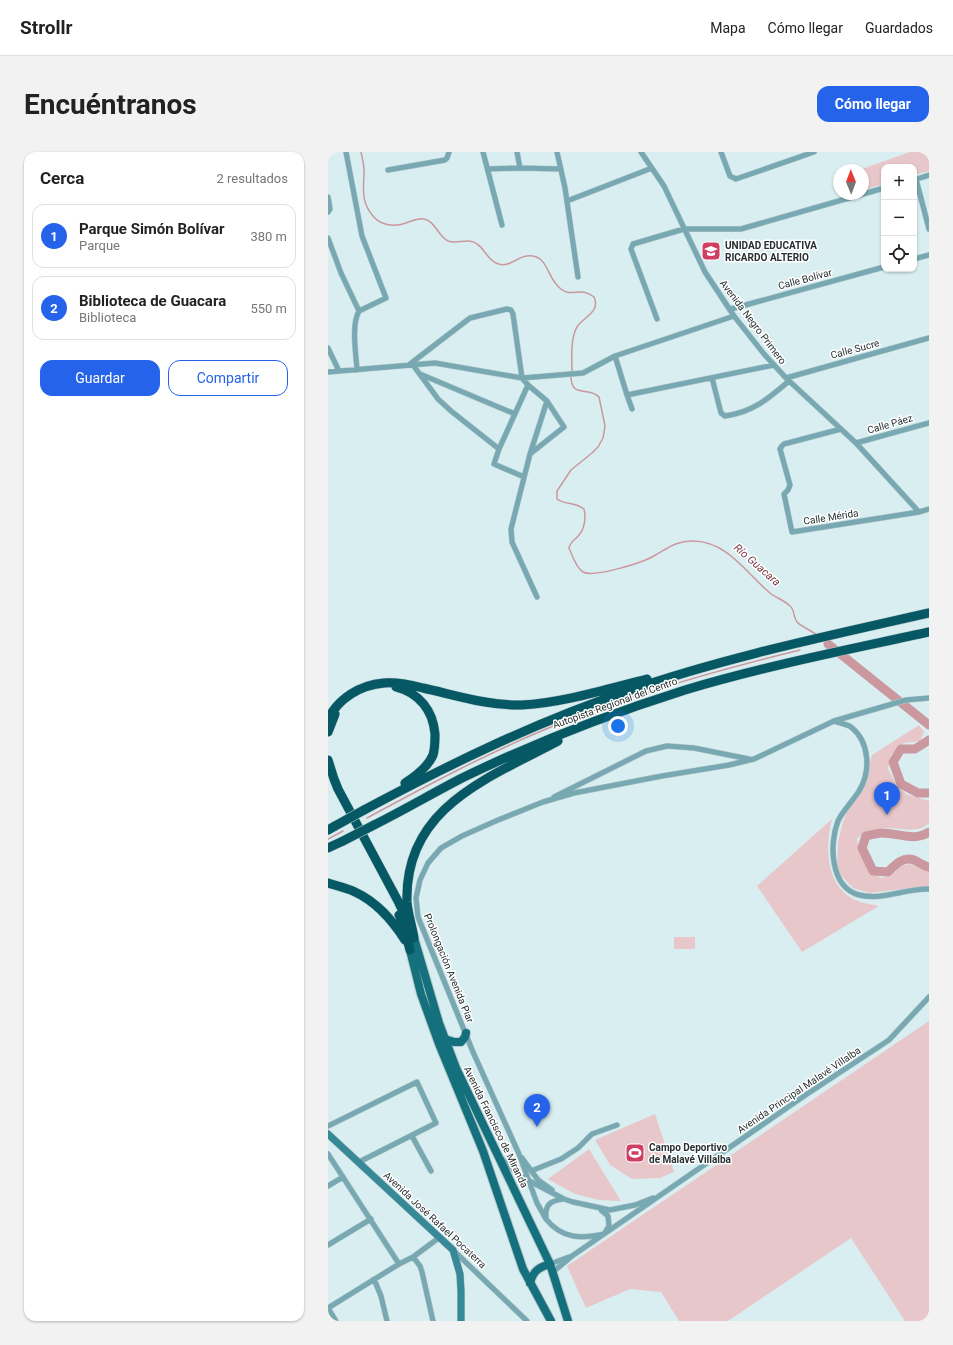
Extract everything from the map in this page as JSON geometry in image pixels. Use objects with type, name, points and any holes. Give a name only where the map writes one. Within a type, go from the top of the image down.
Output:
[{"type":"highway","name":"Autopista Regional del Centro","points":[[331,828],[462,759],[514,735],[628,691],[789,645],[929,614]]},
{"type":"highway","name":"Autopista Regional del Centro","points":[[328,848],[462,778],[552,738],[635,707],[725,678],[929,632]]},
{"type":"highway","points":[[328,719],[338,705],[354,692],[364,687],[384,683],[413,686],[502,704],[521,705],[564,699],[680,671],[721,658],[743,657]]},
{"type":"highway","points":[[328,732],[336,712],[343,704],[353,696],[374,687],[393,687],[410,692],[425,705],[430,712],[434,721],[435,741],[433,754],[426,766],[413,778],[365,810]]},
{"type":"highway","points":[[414,938],[407,904],[407,887],[411,865],[420,843],[432,822],[440,812],[473,786],[566,737],[635,707]]},
{"type":"highway","points":[[328,760],[338,788],[399,903],[414,938]]},
{"type":"highway","points":[[328,778],[394,905],[403,924],[410,950]]},
{"type":"highway","points":[[328,883],[355,892],[384,912],[397,928],[410,950]]},
{"type":"main road","name":"Avenida Francisco de Miranda","points":[[414,938],[439,1023],[456,1068],[552,1268],[568,1321]]},
{"type":"main road","name":"Avenida Francisco de Miranda","points":[[410,950],[421,994],[436,1037],[483,1151],[523,1269],[550,1320]]},
{"type":"main road","points":[[445,1039],[454,1042],[461,1042],[466,1033]]},
{"type":"main road","points":[[530,1282],[532,1274],[536,1270],[552,1268]]},
{"type":"main road","points":[[550,1320],[561,1318],[565,1311]]},
{"type":"street","points":[[346,152],[362,236],[386,298],[359,311],[357,314],[354,332],[357,370]]},
{"type":"street","points":[[388,170],[445,160],[449,152]]},
{"type":"street","points":[[483,152],[502,225]]},
{"type":"street","points":[[518,152],[520,168]]},
{"type":"street","points":[[557,152],[578,277]]},
{"type":"street","name":"Avenida Negro Primero","points":[[641,152],[664,186],[705,272],[731,309],[734,316],[774,365],[856,443],[919,512]]},
{"type":"street","points":[[721,152],[730,176],[736,179],[814,152]]},
{"type":"street","points":[[488,168],[561,169]]},
{"type":"street","points":[[566,201],[652,168]]},
{"type":"street","points":[[917,178],[929,175]]},
{"type":"street","points":[[917,186],[929,228]]},
{"type":"street","points":[[657,319],[631,249],[633,244],[684,228],[741,229],[881,189]]},
{"type":"street","points":[[328,198],[330,209],[328,212]]},
{"type":"street","points":[[328,238],[341,273],[359,311]]},
{"type":"street","points":[[917,258],[929,255]]},
{"type":"street","name":"Calle Bolívar","points":[[731,309],[881,268]]},
{"type":"street","points":[[411,365],[470,318],[507,309],[511,310],[513,314],[522,378],[547,401],[564,427],[530,454]]},
{"type":"street","points":[[328,372],[435,363],[522,378],[583,373],[614,356],[734,316]]},
{"type":"street","name":"Calle Sucre","points":[[788,379],[929,338]]},
{"type":"street","points":[[328,348],[339,371]]},
{"type":"street","points":[[614,356],[632,409]]},
{"type":"street","points":[[411,365],[419,373],[438,399],[499,449]]},
{"type":"street","points":[[627,395],[774,365]]},
{"type":"street","points":[[419,373],[515,414]]},
{"type":"street","points":[[712,378],[721,413],[725,416],[757,406],[770,398],[788,379]]},
{"type":"street","points":[[524,477],[494,464],[499,449],[528,385]]},
{"type":"street","points":[[537,597],[512,542],[511,529],[530,454],[547,401]]},
{"type":"street","name":"Calle Páez","points":[[856,443],[929,423]]},
{"type":"street","name":"Calle Mérida","points":[[841,429],[784,444],[780,450],[790,485],[784,494],[792,532],[919,512],[929,509]]},
{"type":"street","name":"Prolongación Avenida Piar","points":[[543,802],[574,793],[729,765],[754,759],[834,721],[906,700],[929,698]]},
{"type":"street","points":[[850,726],[851,721],[856,715]]},
{"type":"street","points":[[834,721],[850,726],[858,733],[865,748],[867,766],[864,782],[839,820],[835,832],[834,848],[836,872],[840,880],[848,889],[859,895],[867,896],[916,889],[929,889]]},
{"type":"street","name":"Prolongación Avenida Piar","points":[[519,1154],[466,1033],[418,917],[416,898],[420,880],[428,863],[442,848],[462,836],[543,802],[646,751],[667,746],[694,748],[750,759]]},
{"type":"street","points":[[925,1001],[929,991]]},
{"type":"street","name":"Avenida Principal Malavé Villalba","points":[[552,1268],[592,1244],[604,1234],[807,1094],[889,1040],[929,997]]},
{"type":"street","points":[[328,1126],[417,1082],[436,1123],[359,1162]]},
{"type":"street","points":[[531,1170],[561,1159],[578,1148],[592,1134],[617,1125]]},
{"type":"street","name":"Avenida José Rafael Pocaterra","points":[[328,1134],[527,1321]]},
{"type":"street","points":[[412,1136],[431,1171]]},
{"type":"street","points":[[494,1146],[505,1162],[514,1171],[527,1180],[573,1202],[610,1210],[635,1205],[663,1194]]},
{"type":"street","points":[[328,1154],[399,1264]]},
{"type":"street","points":[[519,1154],[527,1180],[537,1203],[546,1219],[557,1229],[573,1237],[590,1237],[604,1234],[609,1226],[608,1216],[605,1211],[594,1206]]},
{"type":"street","points":[[519,1154],[538,1180],[564,1199]]},
{"type":"street","points":[[328,1186],[343,1177]]},
{"type":"street","points":[[546,1219],[546,1207],[556,1200],[564,1199]]},
{"type":"street","points":[[328,1245],[371,1219]]},
{"type":"street","points":[[590,1237],[592,1244]]},
{"type":"street","points":[[336,1321],[328,1308],[399,1264],[413,1257],[440,1238]]},
{"type":"street","points":[[453,1250],[460,1274],[461,1321]]},
{"type":"street","points":[[552,1268],[572,1256]]},
{"type":"street","points":[[413,1257],[420,1266],[422,1272],[433,1321]]},
{"type":"street","points":[[374,1279],[381,1296],[387,1321]]},
{"type":"shaded area","points":[[910,152],[929,152],[929,171],[917,174],[917,164],[881,164],[881,185],[869,188],[869,166]]},
{"type":"shaded area","points":[[919,725],[924,732],[920,741],[904,743],[891,755],[888,769],[897,786],[906,794],[929,801],[929,823],[920,828],[909,830],[887,828],[879,829],[857,838],[858,847],[869,872],[881,878],[891,876],[900,866],[909,864],[929,871],[929,887],[870,893],[853,888],[837,871],[838,842],[848,809],[862,791],[872,755]]},
{"type":"shaded area","points":[[832,819],[828,841],[828,853],[833,875],[838,885],[845,893],[855,900],[879,906],[802,952],[757,886]]},
{"type":"shaded area","points":[[674,937],[695,937],[695,949],[674,949]]},
{"type":"shaded area","points":[[929,1021],[929,1321],[905,1321],[851,1238],[728,1321],[679,1321],[661,1292],[630,1289],[586,1308],[567,1266]]},
{"type":"shaded area","name":"Campo Deportivo de Malavé Villalba","points":[[655,1114],[674,1172],[660,1178],[632,1179],[610,1165],[595,1140]]},
{"type":"shaded area","points":[[589,1149],[621,1201],[599,1200],[575,1194],[548,1179]]},
{"type":"waterway","name":"Río Guacara","points":[[361,152],[364,168],[364,200],[373,216],[380,222],[393,225],[419,219],[428,220],[448,241],[474,242],[480,246],[488,257],[501,265],[523,257],[533,256],[542,261],[556,285],[561,289],[569,292],[584,292],[594,297],[596,302],[595,307],[577,327],[573,337],[572,372]]},
{"type":"waterway","name":"Río Guacara","points":[[571,376],[572,383],[577,390],[590,392],[599,397],[605,426],[603,438],[598,447],[571,470],[557,491],[557,499],[563,502],[578,505],[584,509],[585,519],[583,529],[569,548],[578,568],[583,572],[588,573],[606,572],[645,560],[681,542],[694,541],[706,543],[717,547],[736,560],[770,593],[793,609],[798,623],[817,635]]},
{"type":"waterway","name":"Río Guacara","points":[[825,641],[828,644]]},
{"type":"waterway","name":"Río Guacara","points":[[828,644],[929,725]]},
{"type":"waterway","points":[[367,818],[478,760],[546,729],[608,705],[672,685],[736,666],[800,650]]},
{"type":"waterway","name":"Río Guacara","points":[[929,740],[915,749],[901,749],[893,762],[901,784],[918,793],[929,793]]},
{"type":"waterway","points":[[328,839],[343,831]]},
{"type":"waterway","name":"Río Guacara","points":[[929,832],[912,837],[888,833],[866,836],[862,848],[873,871],[888,872],[906,859],[914,860],[929,867]]},
{"type":"place","name":"UNIDAD EDUCATIVA RICARDO ALTERIO","points":[[711,251]]},
{"type":"place","name":"Parque Simón Bolívar","points":[[887,815]]},
{"type":"place","name":"Biblioteca de Guacara","points":[[537,1127]]},
{"type":"place","name":"Campo Deportivo de Malavé Villalba","points":[[635,1153]]}]
